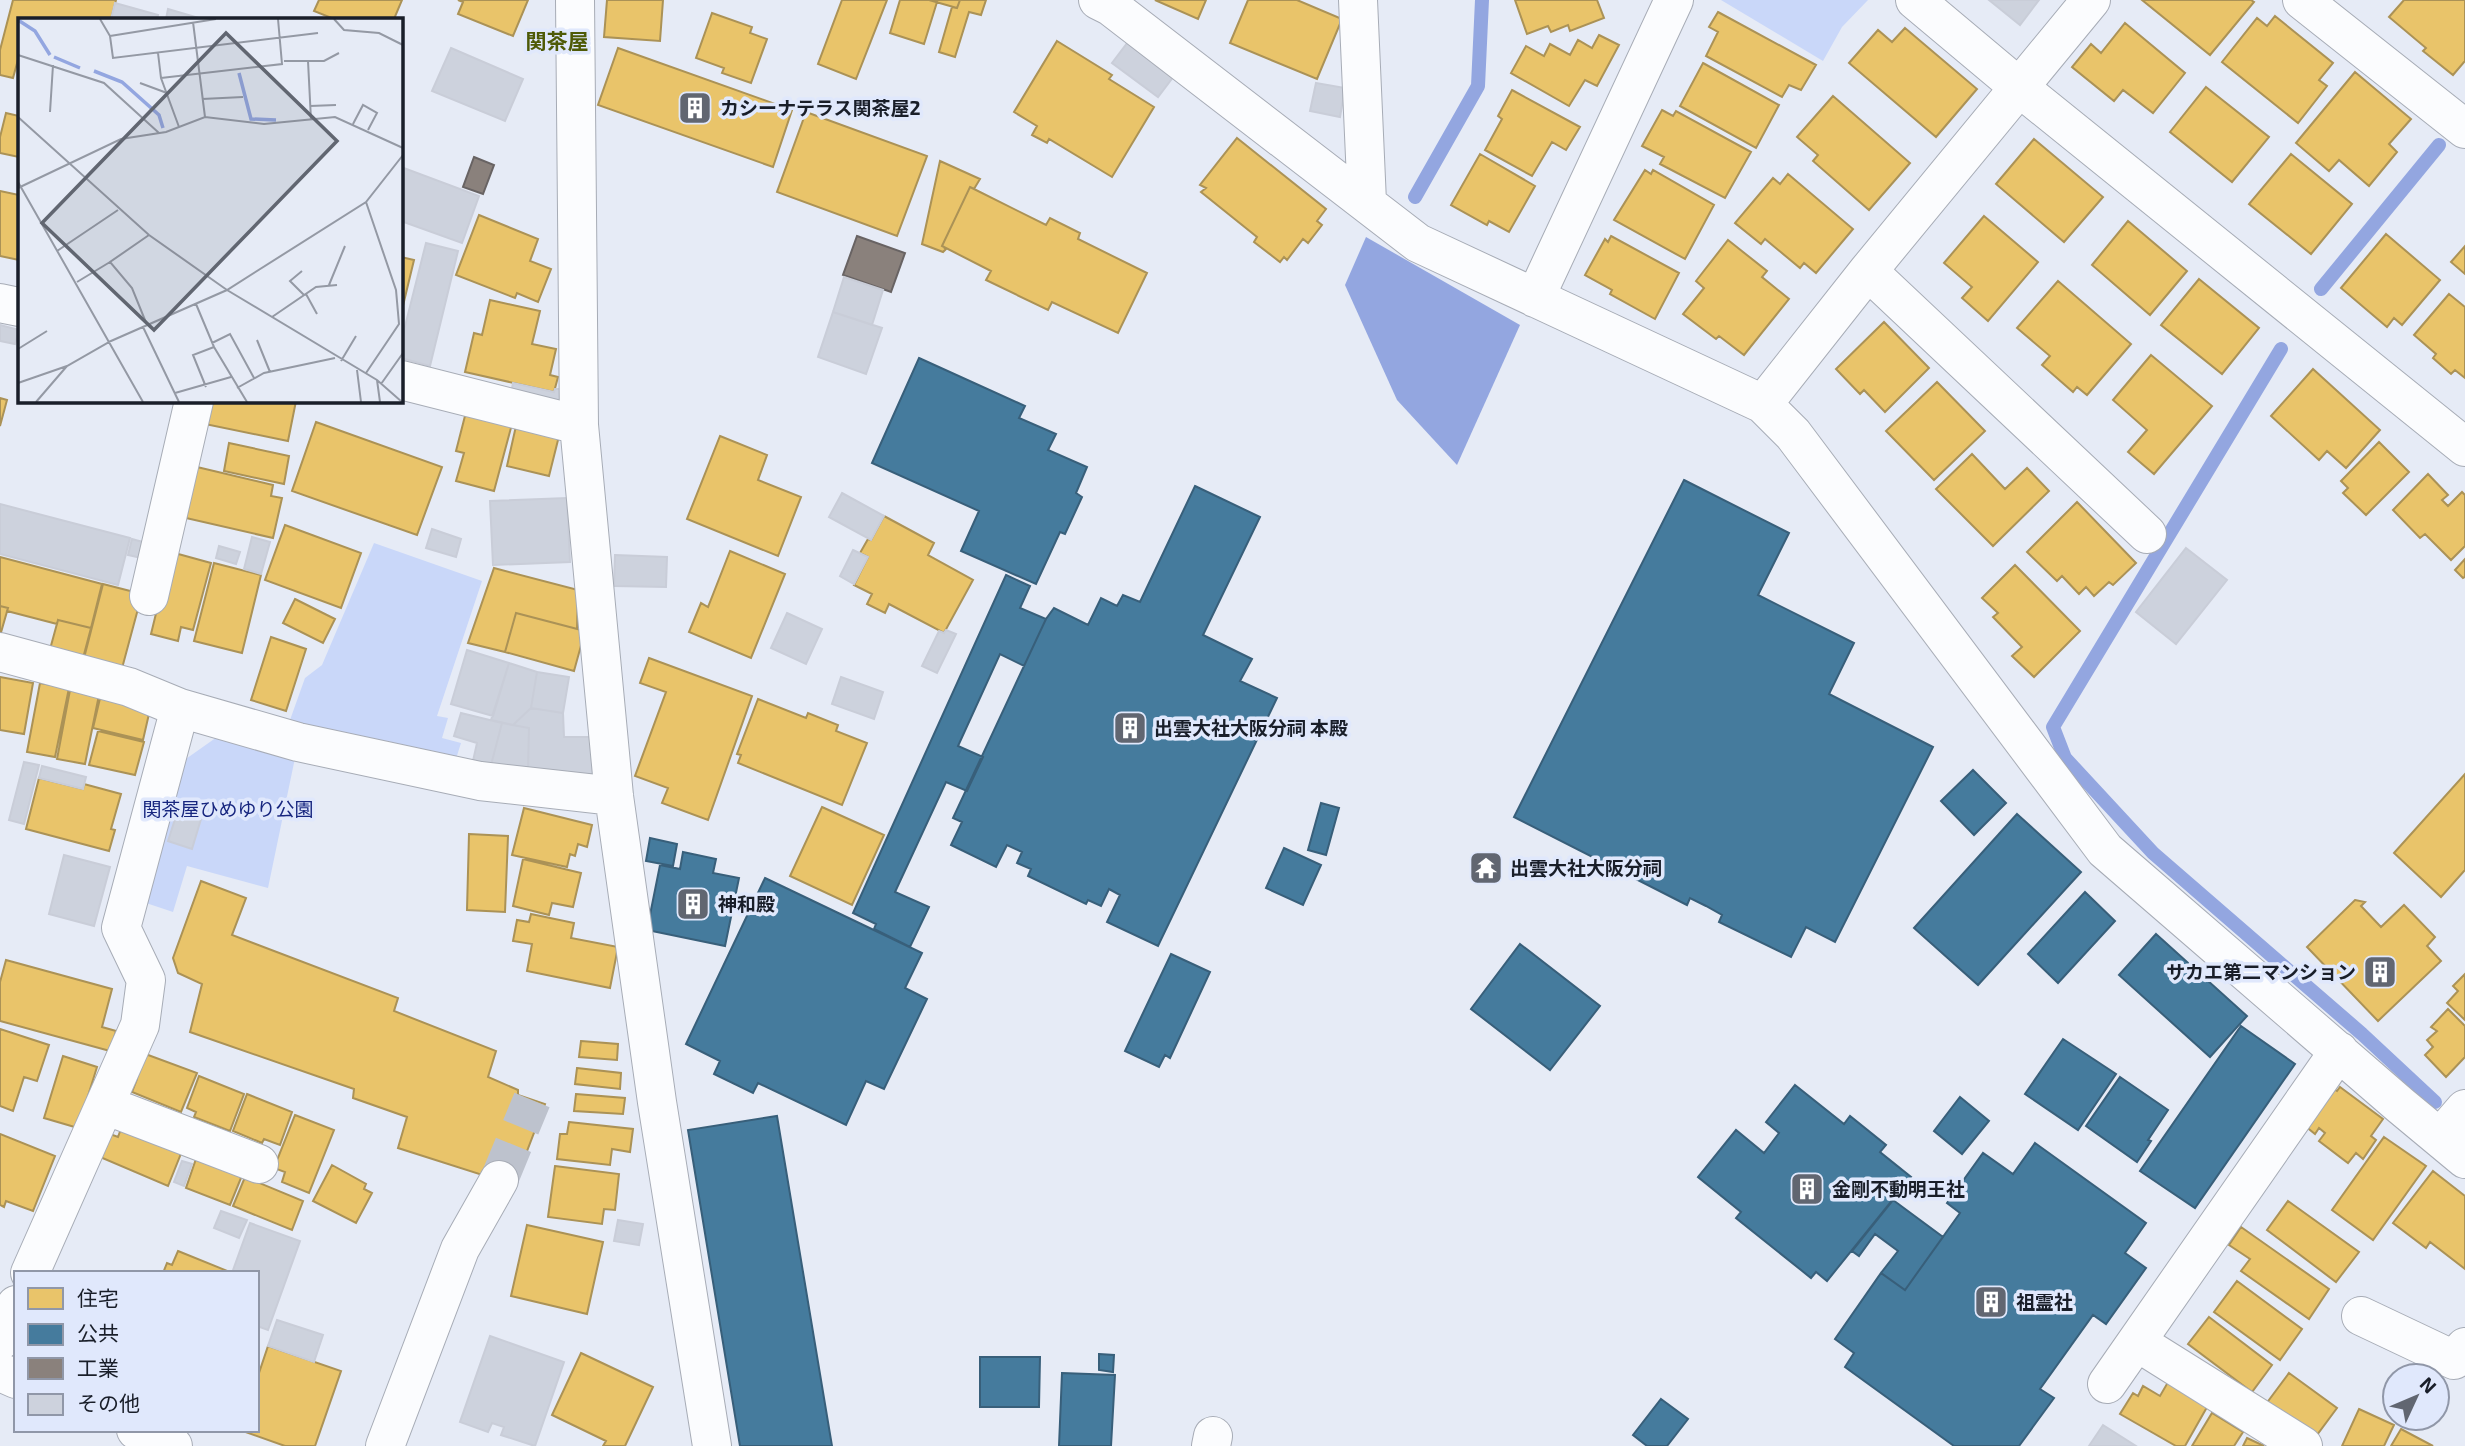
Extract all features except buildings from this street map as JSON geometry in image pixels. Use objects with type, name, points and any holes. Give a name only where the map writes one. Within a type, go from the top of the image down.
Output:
[{"type":"street","points":[[575,0],[579,425],[614,796],[657,1102],[712,1446]]},
{"type":"street","points":[[1098,0],[1110,6],[1418,243],[1763,404],[1793,434],[2105,850],[2453,1149],[2465,1110]]},
{"type":"street","points":[[1358,0],[1367,202]]},
{"type":"street","points":[[1535,298],[1674,0]]},
{"type":"street","points":[[1915,0],[2465,447]]},
{"type":"street","points":[[1763,404],[1868,271],[2091,0]]},
{"type":"street","points":[[2302,0],[2465,129]]},
{"type":"street","points":[[1868,271],[2147,534]]},
{"type":"street","points":[[0,303],[18,307]]},
{"type":"street","points":[[402,380],[579,425]]},
{"type":"street","points":[[149,596],[194,402]]},
{"type":"street","points":[[0,652],[129,687],[180,708],[298,741],[480,781],[614,796]]},
{"type":"street","points":[[31,1271],[141,1026],[146,980],[121,928],[180,708]]},
{"type":"street","points":[[2107,1384],[2339,1051]]},
{"type":"street","points":[[105,1105],[258,1164]]},
{"type":"street","points":[[384,1446],[460,1249],[499,1180]]},
{"type":"street","points":[[0,1340],[14,1309]]},
{"type":"street","points":[[2361,1316],[2454,1360],[2465,1347]]},
{"type":"street","points":[[2137,1342],[2303,1446]]},
{"type":"street","points":[[141,1432],[173,1446]]},
{"type":"green space","points":[[1721,0],[1868,0],[1842,27],[1823,61]]},
{"type":"green space","points":[[374,543],[482,581],[437,716],[448,718],[442,738],[461,743],[455,762],[290,720],[305,678],[322,665]]},
{"type":"green space","name":"関茶屋ひめゆり公園","points":[[217,737],[295,758],[268,888],[187,866],[173,912],[146,903],[183,761]]},
{"type":"water","points":[[1366,237],[1520,325],[1457,465],[1397,400],[1345,285]]},
{"type":"waterway","points":[[1415,197],[1478,86],[1482,0]]},
{"type":"waterway","points":[[2321,289],[2439,145]]},
{"type":"waterway","points":[[2281,349],[2053,727],[2065,758],[2153,853],[2362,1034],[2435,1102]]},
{"type":"tunnel","points":[[499,1180],[532,1100]]},
{"type":"place","name":"カシーナテラス関茶屋2","points":[[695,108]]},
{"type":"place","name":"出雲大社大阪分祠 本殿","points":[[1130,728]]},
{"type":"place","name":"出雲大社大阪分祠","points":[[1486,868]]},
{"type":"place","name":"神和殿","points":[[693,904]]},
{"type":"place","name":"サカエ第二マンション","points":[[2380,972]]},
{"type":"place","name":"金剛不動明王社","points":[[1807,1189]]},
{"type":"place","name":"祖霊社","points":[[1991,1302]]},
{"type":"district","name":"関茶屋","points":[[557,42]]}]
